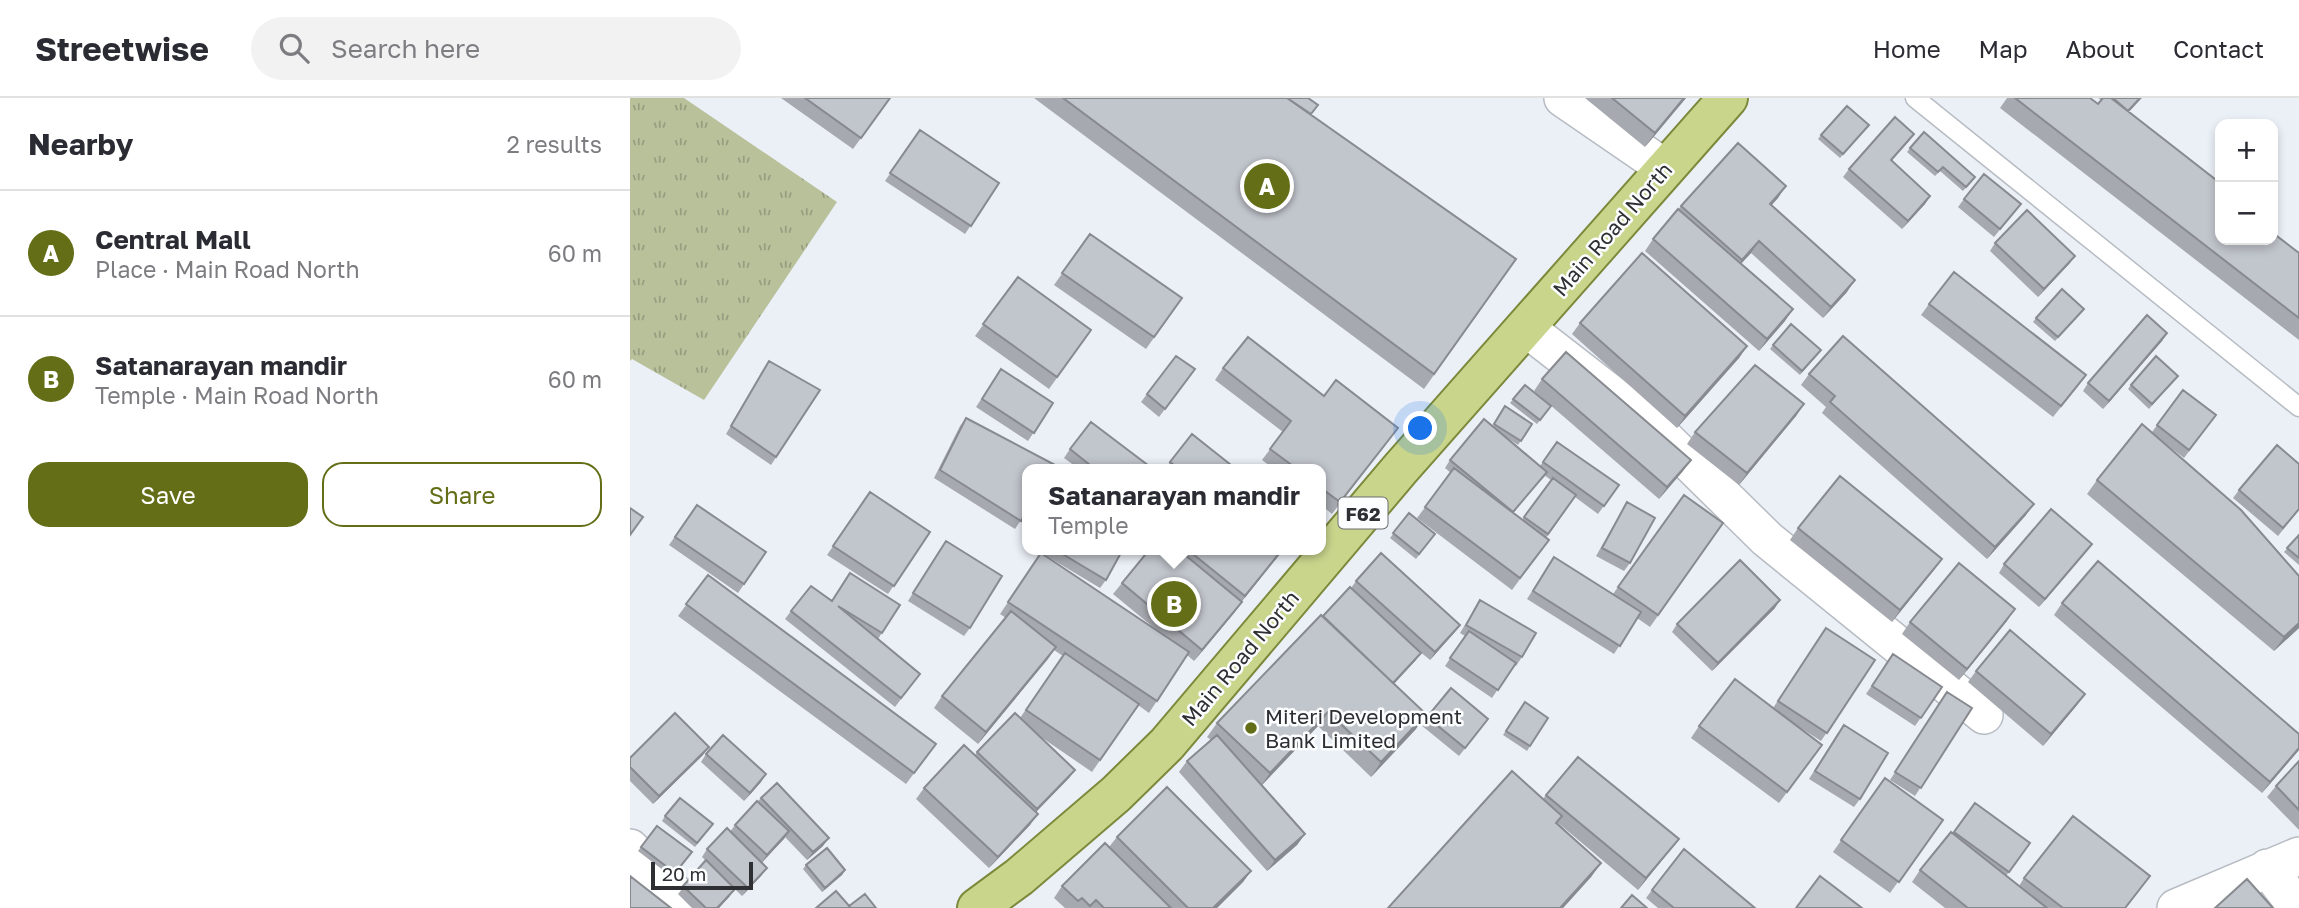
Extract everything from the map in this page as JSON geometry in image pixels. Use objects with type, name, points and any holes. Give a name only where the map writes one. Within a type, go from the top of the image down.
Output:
[{"type":"main road","name":"Main Road North","points":[[977,908],[1019,877],[1116,794],[1167,744],[1392,479],[1728,98]]},
{"type":"street","points":[[1563,98],[1665,168]]},
{"type":"street","points":[[1526,328],[1651,425],[1768,539],[1984,715]]},
{"type":"street","points":[[630,848],[690,908]]},
{"type":"street","points":[[2176,908],[2283,862],[2298,908]]},
{"type":"lane","points":[[1915,98],[2299,407]]},
{"type":"green space","points":[[630,98],[684,98],[837,202],[704,400],[632,359],[630,361]]},
{"type":"building","points":[[805,98],[890,98],[861,138]]},
{"type":"building","points":[[1063,98],[1287,98],[1516,259],[1434,374]]},
{"type":"building","points":[[1287,98],[1308,98],[1318,105],[1311,114]]},
{"type":"building","points":[[1612,98],[1684,98],[1655,133]]},
{"type":"building","points":[[2015,98],[2090,98],[2098,104],[2103,98],[2111,98],[2215,179],[2215,245],[2278,245],[2278,237],[2299,253],[2299,318]]},
{"type":"building","points":[[2113,98],[2140,98],[2128,111]]},
{"type":"building","points":[[1847,106],[1869,125],[1843,154],[1821,135]]},
{"type":"building","points":[[1895,117],[1914,134],[1891,160],[1930,196],[1908,221],[1849,169]]},
{"type":"building","points":[[920,130],[999,183],[971,226],[890,173]]},
{"type":"building","points":[[1924,132],[1975,177],[1966,187],[1943,167],[1938,172],[1910,148]]},
{"type":"building","points":[[1738,143],[1786,186],[1770,204],[1855,280],[1831,307],[1759,241],[1742,260],[1681,206]]},
{"type":"building","points":[[1984,174],[2021,204],[2000,229],[1964,199]]},
{"type":"building","points":[[1678,209],[1793,309],[1767,339],[1653,239]]},
{"type":"building","points":[[2027,210],[2075,256],[2044,289],[1995,243]]},
{"type":"building","points":[[1090,234],[1182,298],[1154,337],[1062,273]]},
{"type":"building","points":[[1642,253],[1747,346],[1685,416],[1580,323]]},
{"type":"building","points":[[1954,272],[2086,375],[2061,406],[1929,304]]},
{"type":"building","points":[[1018,277],[1091,330],[1057,377],[983,324]]},
{"type":"building","points":[[2062,289],[2084,309],[2058,337],[2036,318]]},
{"type":"building","points":[[2147,315],[2167,333],[2109,401],[2088,383]]},
{"type":"building","points":[[1791,324],[1821,350],[1802,371],[1773,345]]},
{"type":"building","points":[[1843,336],[2034,504],[1995,547],[1830,402],[1835,396],[1809,374]]},
{"type":"building","points":[[1248,337],[1324,396],[1336,380],[1398,428],[1340,502],[1326,492],[1326,464],[1290,464],[1270,449],[1291,421],[1223,368]]},
{"type":"building","points":[[1566,352],[1691,460],[1667,487],[1542,379]]},
{"type":"building","points":[[1176,356],[1195,369],[1165,409],[1147,394]]},
{"type":"building","points":[[2156,356],[2178,376],[2152,404],[2131,385]]},
{"type":"building","points":[[769,361],[820,390],[776,457],[731,426]]},
{"type":"building","points":[[1755,365],[1804,404],[1747,473],[1695,432]]},
{"type":"building","points":[[1001,369],[1053,403],[1034,433],[982,399]]},
{"type":"building","points":[[1525,385],[1551,406],[1540,420],[1513,399]]},
{"type":"building","points":[[2183,390],[2216,415],[2189,450],[2157,425]]},
{"type":"building","points":[[1505,406],[1532,424],[1521,441],[1494,424]]},
{"type":"building","points":[[966,418],[1053,464],[1022,464],[1021,521],[940,470]]},
{"type":"building","points":[[1484,419],[1547,472],[1513,512],[1450,460]]},
{"type":"building","points":[[1091,422],[1146,464],[1089,464],[1070,449]]},
{"type":"building","points":[[2142,424],[2241,510],[2299,576],[2299,623],[2284,637],[2097,480]]},
{"type":"building","points":[[1192,434],[1230,464],[1173,464],[1170,462]]},
{"type":"building","points":[[1557,442],[1619,485],[1604,506],[1543,462]]},
{"type":"building","points":[[2277,445],[2299,464],[2299,509],[2283,528],[2239,490]]},
{"type":"building","points":[[1454,468],[1549,540],[1520,578],[1425,507]]},
{"type":"building","points":[[1840,476],[1942,559],[1900,610],[1798,528]]},
{"type":"building","points":[[1553,478],[1576,495],[1548,534],[1524,517]]},
{"type":"building","points":[[870,492],[930,532],[894,586],[833,546]]},
{"type":"building","points":[[1684,495],[1723,523],[1658,615],[1618,587]]},
{"type":"building","points":[[1627,502],[1655,518],[1630,563],[1602,548]]},
{"type":"building","points":[[697,505],[766,552],[744,584],[675,537]]},
{"type":"building","points":[[630,508],[643,517],[630,535]]},
{"type":"building","points":[[2051,509],[2092,544],[2045,599],[2004,564]]},
{"type":"building","points":[[1409,513],[1435,534],[1419,554],[1393,533]]},
{"type":"building","points":[[2299,535],[2299,558],[2287,548]]},
{"type":"building","points":[[946,541],[1002,576],[970,628],[913,593]]},
{"type":"building","points":[[1381,553],[1460,625],[1435,652],[1356,581]]},
{"type":"building","points":[[1040,555],[1044,555],[1189,652],[1157,701],[1008,602]]},
{"type":"building","points":[[1064,555],[1120,555],[1106,580]]},
{"type":"building","points":[[1145,555],[1185,555],[1242,602],[1202,650],[1122,583]]},
{"type":"building","points":[[1194,555],[1278,555],[1245,596]]},
{"type":"building","points":[[1554,557],[1641,612],[1620,646],[1533,591]]},
{"type":"building","points":[[1740,560],[1780,600],[1718,663],[1677,624]]},
{"type":"building","points":[[2098,561],[2299,734],[2299,748],[2270,782],[2062,603]]},
{"type":"building","points":[[1959,563],[2015,609],[1967,669],[1910,622]]},
{"type":"building","points":[[850,573],[900,605],[882,633],[838,606],[920,674],[901,698],[791,611],[811,586],[832,601]]},
{"type":"building","points":[[708,575],[936,744],[914,773],[686,604]]},
{"type":"building","points":[[1350,587],[1421,653],[1393,683],[1323,616]]},
{"type":"building","points":[[1480,600],[1536,633],[1522,657],[1466,625]]},
{"type":"building","points":[[1011,611],[1056,647],[986,732],[942,696]]},
{"type":"building","points":[[1321,615],[1426,714],[1381,762],[1328,712],[1270,773],[1217,723]]},
{"type":"building","points":[[1826,628],[1875,660],[1827,733],[1778,701]]},
{"type":"building","points":[[2010,630],[2085,694],[2051,734],[1976,671]]},
{"type":"building","points":[[1469,631],[1516,663],[1498,690],[1450,658]]},
{"type":"building","points":[[1065,653],[1139,704],[1100,760],[1026,710]]},
{"type":"building","points":[[1893,654],[1942,687],[1921,718],[1872,686]]},
{"type":"building","points":[[1735,679],[1822,745],[1787,792],[1699,726]]},
{"type":"building","points":[[1451,688],[1488,719],[1465,748],[1427,717]]},
{"type":"building","points":[[1947,692],[1972,708],[1921,788],[1895,772]]},
{"type":"building","points":[[1525,702],[1548,718],[1530,746],[1506,731]]},
{"type":"building","points":[[675,713],[709,747],[659,796],[630,767],[630,758]]},
{"type":"building","points":[[1015,713],[1075,770],[1037,809],[977,752]]},
{"type":"building","points":[[1844,725],[1888,753],[1860,799],[1815,771]]},
{"type":"building","points":[[723,735],[766,774],[750,793],[706,754]]},
{"type":"building","points":[[1217,735],[1305,834],[1275,860],[1187,761]]},
{"type":"building","points":[[964,745],[1038,814],[998,857],[924,788]]},
{"type":"building","points":[[1578,757],[1679,839],[1646,878],[1546,795]]},
{"type":"building","points":[[2299,761],[2299,810],[2276,786]]},
{"type":"building","points":[[1512,771],[1562,816],[1556,823],[1601,863],[1560,908],[1388,908]]},
{"type":"building","points":[[1885,778],[1943,820],[1899,882],[1841,840]]},
{"type":"building","points":[[777,783],[829,838],[813,852],[761,798]]},
{"type":"building","points":[[1167,787],[1251,871],[1213,908],[1188,908],[1117,837]]},
{"type":"building","points":[[680,798],[713,824],[697,843],[665,816]]},
{"type":"building","points":[[757,801],[789,831],[767,855],[735,825]]},
{"type":"building","points":[[1975,803],[2030,843],[2009,872],[1954,832]]},
{"type":"building","points":[[2073,816],[2150,876],[2125,908],[2063,908],[2024,878]]},
{"type":"building","points":[[657,826],[692,852],[675,873],[641,847]]},
{"type":"building","points":[[727,828],[767,868],[748,888],[707,849]]},
{"type":"building","points":[[1951,832],[2047,908],[1968,908],[1920,870]]},
{"type":"building","points":[[1105,843],[1171,908],[1104,908],[1096,900],[1090,906],[1082,898],[1078,901],[1062,886]]},
{"type":"building","points":[[827,848],[845,870],[825,888],[806,865]]},
{"type":"building","points":[[1684,849],[1755,908],[1674,908],[1652,890]]},
{"type":"building","points":[[706,860],[735,889],[717,908],[706,908],[683,886]]},
{"type":"building","points":[[630,876],[671,908],[630,908]]},
{"type":"building","points":[[1820,876],[1862,908],[1796,908]]},
{"type":"building","points":[[2247,879],[2273,908],[2215,908]]},
{"type":"building","points":[[836,891],[851,908],[816,908]]},
{"type":"building","points":[[865,894],[876,908],[849,906]]},
{"type":"building","points":[[1632,895],[1647,908],[1621,908]]},
{"type":"place","name":"Central Mall","points":[[1267,186]]},
{"type":"place","name":"Satanarayan mandir","points":[[1174,604]]},
{"type":"place","name":"Miteri Development Bank Limited","points":[[1251,728]]}]
